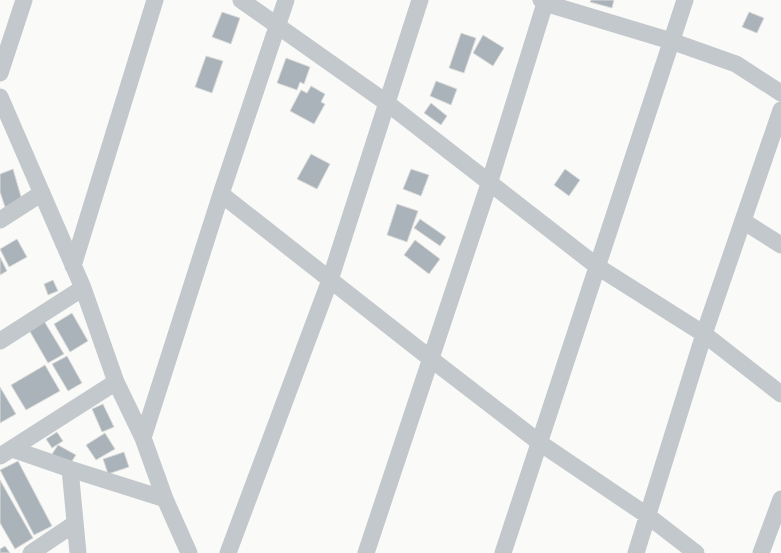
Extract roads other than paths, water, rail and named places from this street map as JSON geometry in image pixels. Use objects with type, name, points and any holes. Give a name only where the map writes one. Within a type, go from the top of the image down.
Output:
[{"type":"street","points":[[0,73],[24,0]]},
{"type":"street","points":[[74,266],[155,0]]},
{"type":"street","points":[[242,0],[387,103],[489,184],[598,267],[704,334],[781,394]]},
{"type":"street","points":[[143,438],[221,194],[286,0]]},
{"type":"street","points":[[228,553],[330,280],[420,0]]},
{"type":"street","points":[[503,553],[598,267],[670,41],[685,0]]},
{"type":"street","points":[[366,553],[489,184],[544,1],[670,41],[736,64],[781,92]]},
{"type":"street","points":[[0,97],[74,266],[116,382],[143,438],[165,499],[189,553]]},
{"type":"street","points":[[636,553],[704,334],[781,110]]},
{"type":"street","points":[[0,220],[42,192]]},
{"type":"street","points":[[221,194],[430,359],[540,443],[648,516],[696,553]]},
{"type":"street","points":[[743,221],[781,245]]},
{"type":"street","points":[[0,341],[83,288]]},
{"type":"street","points":[[6,452],[116,382]]},
{"type":"street","points":[[6,452],[70,469],[165,499]]},
{"type":"street","points":[[70,469],[74,524],[78,553]]},
{"type":"street","points":[[761,553],[781,499]]},
{"type":"street","points":[[31,553],[74,524]]}]
